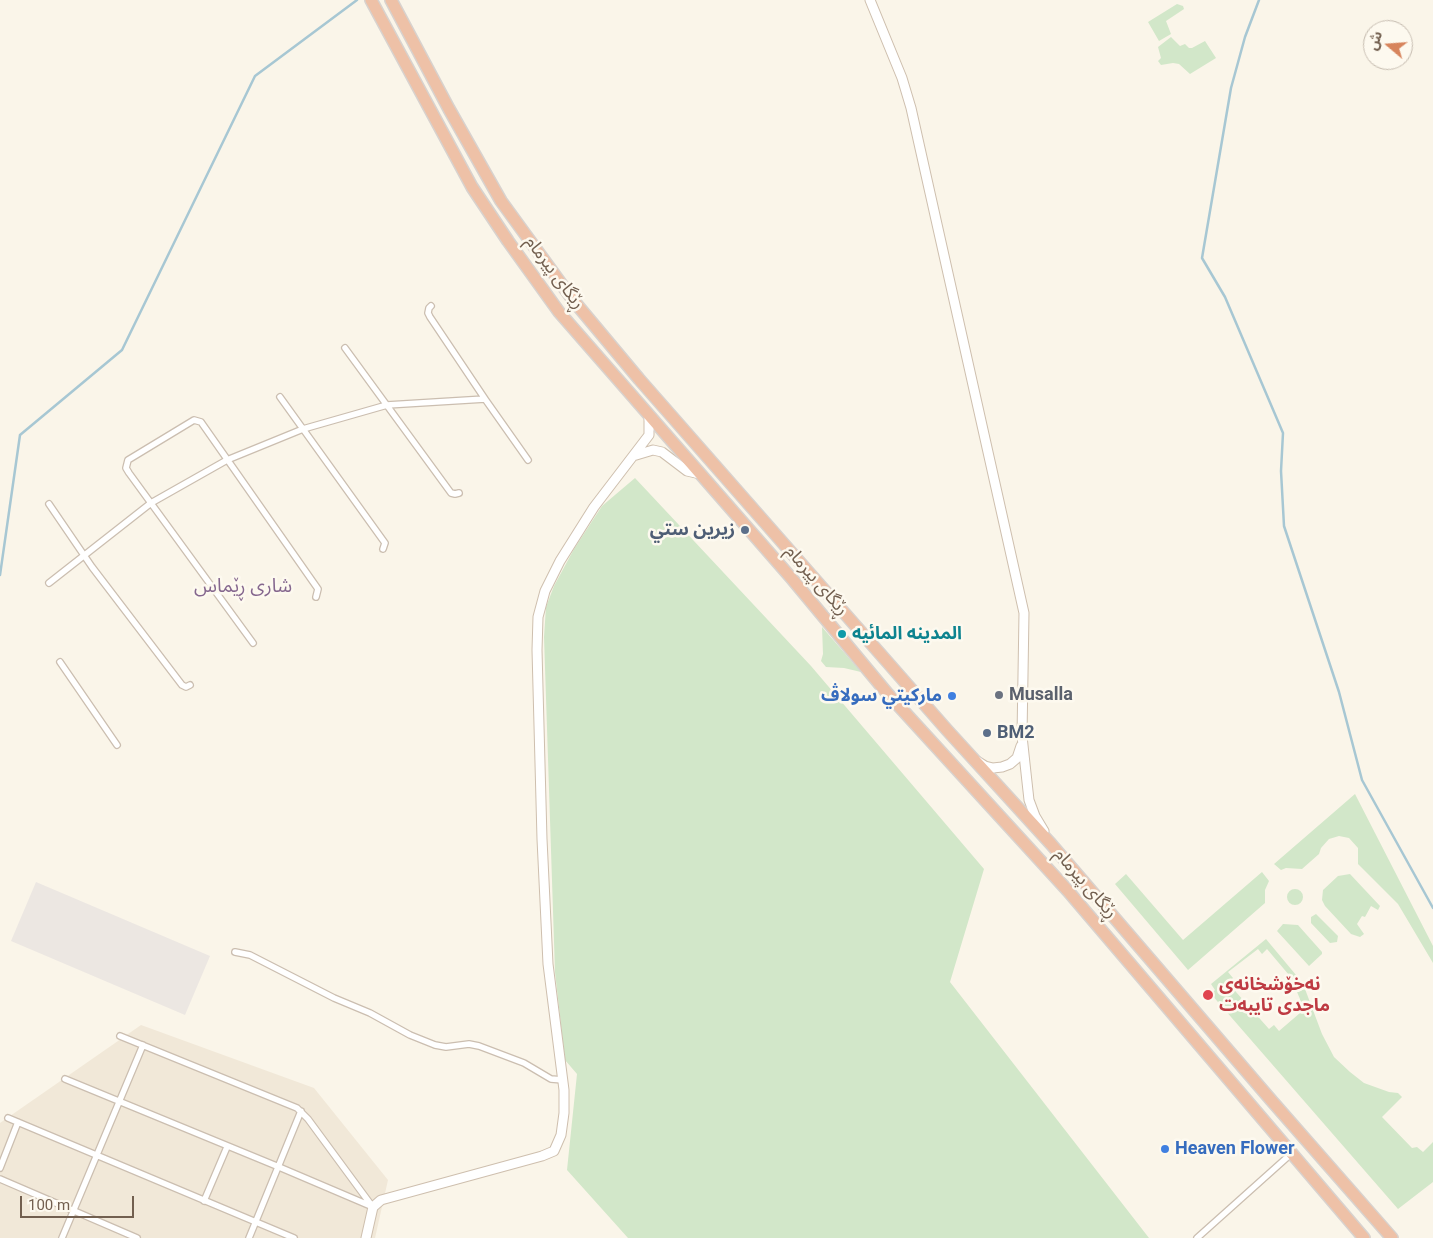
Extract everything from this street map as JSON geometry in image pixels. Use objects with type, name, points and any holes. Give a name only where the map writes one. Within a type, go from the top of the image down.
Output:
[{"type":"highway","name":"ڕێگای پیرمام","points":[[371,0],[472,187],[559,312],[793,580],[859,660],[1068,890],[1364,1238]]},
{"type":"highway","name":"ڕێگای پیرمام","points":[[391,0],[502,202],[556,279],[639,379],[971,756],[1051,844],[1149,956],[1270,1100],[1392,1238]]},
{"type":"highway","points":[[859,660],[870,642]]},
{"type":"highway","points":[[1135,968],[1149,956]]},
{"type":"street","points":[[870,0],[896,64],[911,108],[1024,613],[1021,750],[1017,758],[1010,764],[1002,767],[993,768],[985,766],[971,756]]},
{"type":"street","points":[[432,306],[429,308],[428,313],[430,317],[528,460]]},
{"type":"street","points":[[345,348],[451,493],[459,493]]},
{"type":"street","points":[[280,397],[385,543],[383,549]]},
{"type":"street","points":[[49,583],[151,503],[227,460],[303,429],[387,406],[485,399]]},
{"type":"street","points":[[366,1238],[377,1202],[542,1156],[554,1151],[563,1130],[563,1080],[548,964],[542,838],[537,650],[538,617],[545,591],[560,561],[594,507],[649,435],[648,415]]},
{"type":"street","points":[[253,643],[126,468],[128,460],[194,420],[200,422],[318,589],[316,597]]},
{"type":"street","points":[[633,456],[653,450],[662,452],[687,472],[700,474]]},
{"type":"street","points":[[49,504],[84,556],[182,685],[186,687],[190,685]]},
{"type":"street","points":[[60,662],[117,745]]},
{"type":"street","points":[[1022,736],[1029,800],[1035,816],[1051,844]]},
{"type":"street","points":[[235,952],[250,955],[274,966],[334,998],[370,1013],[418,1038],[444,1046],[469,1044],[479,1046],[524,1063],[551,1079],[563,1080]]},
{"type":"street","points":[[120,1036],[292,1105],[301,1111],[374,1208]]},
{"type":"street","points":[[62,1238],[143,1045]]},
{"type":"street","points":[[65,1079],[374,1208]]},
{"type":"street","points":[[249,1238],[301,1111]]},
{"type":"street","points":[[8,1118],[294,1238]]},
{"type":"street","points":[[0,1168],[18,1122]]},
{"type":"street","points":[[204,1201],[226,1147]]},
{"type":"street","points":[[1197,1238],[1292,1153]]},
{"type":"street","points":[[0,1179],[137,1238]]},
{"type":"shaded area","points":[[36,882],[210,956],[185,1015],[11,941]]},
{"type":"shaded area","points":[[141,1025],[314,1088],[388,1180],[375,1238],[0,1238],[0,1123]]},
{"type":"green space","points":[[1177,4],[1183,6],[1184,9],[1166,21],[1171,34],[1159,41],[1148,22]]},
{"type":"green space","points":[[1171,37],[1180,46],[1185,44],[1189,48],[1205,41],[1216,58],[1190,74],[1179,64],[1161,65],[1158,61],[1161,58],[1158,47]]},
{"type":"green space","points":[[635,478],[811,666],[984,869],[950,982],[1149,1238],[628,1238],[567,1170],[577,1074],[565,1060],[555,972],[544,637],[546,607],[554,586],[574,549],[602,506]]},
{"type":"green space","points":[[822,627],[861,672],[844,668],[826,667],[821,661],[823,654]]},
{"type":"green space","points":[[1355,794],[1433,946],[1433,963],[1398,904],[1358,864],[1358,848],[1349,838],[1339,836],[1329,839],[1321,848],[1319,854],[1302,869],[1286,868],[1281,870],[1274,864]]},
{"type":"green space","points":[[1262,872],[1269,881],[1265,890],[1265,903],[1188,970],[1115,884],[1126,874],[1183,940]]},
{"type":"green space","points":[[1350,874],[1380,906],[1378,910],[1371,906],[1365,917],[1362,916],[1357,924],[1364,934],[1360,937],[1351,934],[1325,906],[1322,900],[1323,890],[1338,876]]},
{"type":"green space","points":[[1295,889],[1301,891],[1303,897],[1301,903],[1295,905],[1289,903],[1287,897],[1289,891]]},
{"type":"green space","points":[[1316,914],[1338,936],[1337,942],[1330,943],[1311,923],[1311,917]]},
{"type":"green space","points":[[1283,924],[1298,925],[1322,952],[1309,966],[1277,931]]},
{"type":"green space","points":[[1266,939],[1296,975],[1289,983],[1285,979],[1289,975],[1267,949],[1262,954],[1258,949],[1228,972],[1233,978],[1228,983],[1269,1029],[1274,1025],[1279,1031],[1300,1013],[1300,999],[1297,992],[1305,989],[1322,1034],[1334,1057],[1364,1083],[1389,1092],[1398,1093],[1402,1097],[1382,1117],[1412,1148],[1417,1147],[1423,1152],[1433,1142],[1433,1182],[1398,1209],[1211,994],[1215,990],[1211,984]]},
{"type":"waterway","points":[[0,575],[20,435],[122,350],[255,76],[357,0]]},
{"type":"waterway","points":[[1259,0],[1245,37],[1231,88],[1202,258],[1225,297],[1283,433],[1281,471],[1284,526],[1339,692],[1362,780],[1433,908]]},
{"type":"place","name":"زيرين ستي","points":[[745,530]]},
{"type":"place","name":"المدينه المائيه","points":[[842,634]]},
{"type":"place","name":"Musalla","points":[[999,695]]},
{"type":"place","name":"ماركيتي سولاڤ","points":[[952,696]]},
{"type":"place","name":"BM2","points":[[987,733]]},
{"type":"place","name":"نەخۆشخانەی ماجدی تایبەت","points":[[1208,995]]},
{"type":"place","name":"Heaven Flower","points":[[1165,1149]]},
{"type":"district","name":"شاری ڕێماس","points":[[243,587]]}]
